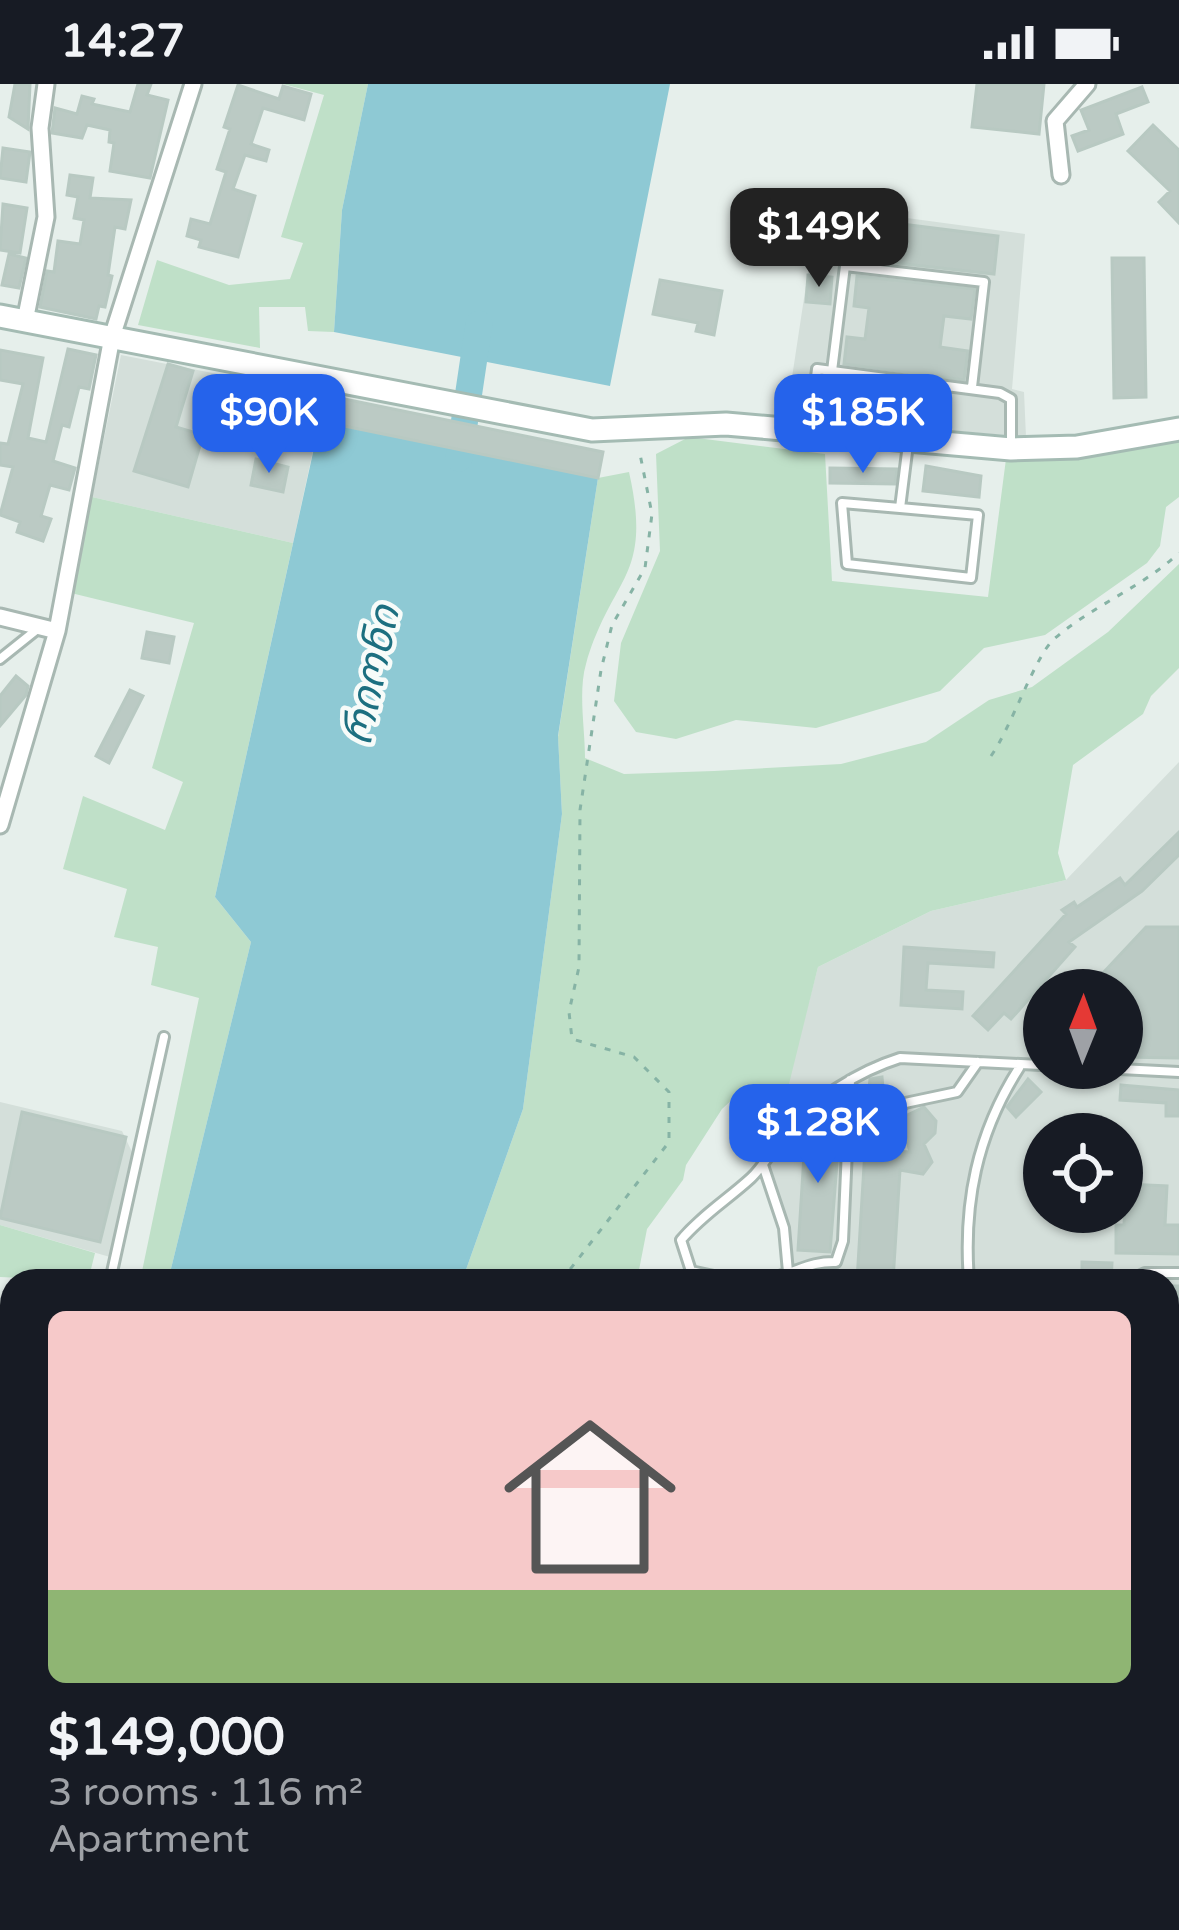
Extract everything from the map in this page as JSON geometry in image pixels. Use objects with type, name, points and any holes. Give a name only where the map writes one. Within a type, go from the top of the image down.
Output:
[{"type":"street","points":[[25,321],[46,218],[40,128],[46,84]]},
{"type":"street","points":[[0,825],[112,337],[193,84]]},
{"type":"street","points":[[1060,175],[1055,121],[1087,84]]},
{"type":"street","points":[[0,316],[592,430],[726,424],[1011,449],[1077,447],[1179,429]]},
{"type":"street","points":[[0,617],[48,630]]},
{"type":"lane","points":[[832,371],[845,266],[984,282],[972,387]]},
{"type":"lane","points":[[810,432],[817,369],[972,387],[1010,399],[1011,449]]},
{"type":"lane","points":[[900,508],[908,442]]},
{"type":"lane","points":[[842,503],[900,508],[978,515],[971,578],[847,564],[842,503]]},
{"type":"lane","points":[[0,659],[48,630]]},
{"type":"lane","points":[[113,1269],[164,1036]]},
{"type":"lane","points":[[691,1269],[681,1240],[763,1164],[787,1130],[866,1069],[900,1058],[1018,1068],[1179,1072]]},
{"type":"lane","points":[[848,1136],[885,1122],[905,1103],[957,1092],[977,1063]]},
{"type":"lane","points":[[968,1269],[976,1159],[991,1112],[1018,1068]]},
{"type":"lane","points":[[796,1269],[814,1262],[836,1262],[843,1240],[850,1080]]},
{"type":"lane","points":[[763,1164],[784,1228],[788,1269]]},
{"type":"path","points":[[570,1269],[669,1142],[669,1092],[634,1058],[572,1039],[568,1012],[579,967],[580,810],[601,670],[612,625],[645,568],[652,514],[638,448],[623,428]]},
{"type":"path","points":[[991,756],[1011,727],[1051,641],[1149,580],[1179,553]]},
{"type":"shaded area","points":[[818,206],[1025,234],[1012,389],[1024,392],[1026,437],[786,417]]},
{"type":"shaded area","points":[[121,355],[325,395],[293,543],[92,497]]},
{"type":"shaded area","points":[[1179,762],[1179,1269],[785,1269],[768,1159],[818,967],[931,911],[1066,880]]},
{"type":"shaded area","points":[[0,1102],[122,1131],[132,1152],[110,1257],[0,1225]]},
{"type":"green space","points":[[283,84],[368,84],[342,210],[334,332],[308,331],[305,307],[259,307],[260,348],[138,325],[157,260],[229,285],[290,279],[303,243],[281,237],[324,95]]},
{"type":"green space","points":[[1179,431],[1179,497],[1166,507],[1160,546],[1147,563],[1045,635],[984,648],[940,691],[816,728],[736,720],[676,739],[636,732],[614,701],[621,643],[660,551],[656,454],[689,437],[825,454],[832,581],[988,597],[1006,459],[1090,457]]},
{"type":"green space","points":[[629,472],[636,535],[626,575],[586,664],[582,698],[585,758],[624,774],[841,764],[926,742],[989,700],[1032,687],[1108,632],[1179,564],[1179,668],[1151,696],[1143,714],[1073,765],[1058,853],[1066,880],[931,911],[818,967],[789,1084],[737,1095],[722,1109],[686,1165],[683,1180],[647,1229],[639,1269],[466,1269],[523,1109],[562,814],[558,737],[598,478]]},
{"type":"green space","points":[[92,497],[293,543],[215,897],[251,942],[171,1269],[143,1269],[199,998],[151,985],[158,947],[114,937],[127,889],[63,869],[83,796],[165,830],[183,782],[152,768],[194,623],[71,593]]},
{"type":"green space","points":[[0,1225],[95,1253],[91,1269],[0,1269]]},
{"type":"water","points":[[368,84],[670,84],[610,386],[334,332],[342,210]]},
{"type":"water","points":[[320,421],[598,478],[558,736],[562,814],[523,1109],[466,1269],[171,1269],[251,942],[215,897]]},
{"type":"building","points":[[15,84],[30,84],[28,129],[9,117]]},
{"type":"building","points":[[138,84],[151,84],[147,95],[168,100],[150,178],[110,171],[114,143],[109,142],[110,130],[87,125],[82,138],[52,133],[55,108],[77,114],[82,96],[94,99],[92,104],[130,112]]},
{"type":"building","points":[[977,84],[1044,84],[1039,134],[972,127]]},
{"type":"building","points":[[238,85],[279,99],[283,86],[311,94],[304,120],[263,108],[251,144],[269,150],[266,161],[245,155],[233,189],[255,196],[238,257],[199,247],[201,240],[187,236],[191,219],[210,224],[226,172],[217,169],[230,129],[224,127]]},
{"type":"building","points":[[1142,87],[1148,102],[1116,114],[1123,134],[1078,151],[1072,136],[1089,130],[1081,110]]},
{"type":"building","points":[[1153,125],[1179,150],[1179,223],[1159,202],[1170,191],[1128,151]]},
{"type":"building","points":[[3,148],[30,152],[26,182],[0,178]]},
{"type":"building","points":[[70,175],[93,178],[90,198],[131,200],[125,229],[115,227],[108,275],[112,276],[105,307],[99,306],[96,319],[40,307],[47,271],[54,272],[58,241],[80,244],[84,220],[74,218],[78,197],[67,195]]},
{"type":"building","points":[[3,204],[27,208],[20,253],[0,250]]},
{"type":"building","points":[[862,219],[998,236],[994,274],[859,259]]},
{"type":"building","points":[[9,254],[26,258],[19,288],[2,285]]},
{"type":"building","points":[[1112,258],[1144,258],[1146,397],[1114,398]]},
{"type":"building","points":[[808,275],[832,277],[830,304],[806,302]]},
{"type":"building","points":[[857,276],[975,289],[971,319],[944,316],[940,347],[968,351],[964,380],[844,364],[847,337],[865,339],[869,308],[854,306]]},
{"type":"building","points":[[660,280],[722,291],[714,335],[696,331],[698,323],[653,314]]},
{"type":"building","points":[[68,349],[96,355],[89,389],[79,387],[69,427],[62,425],[53,461],[75,468],[69,490],[50,485],[41,516],[51,519],[43,541],[17,532],[20,522],[0,515],[13,467],[0,465],[0,443],[8,444],[23,384],[0,380],[0,350],[43,358],[28,438],[46,442]]},
{"type":"building","points":[[168,364],[193,371],[176,427],[203,435],[188,487],[134,471]]},
{"type":"building","points":[[325,395],[603,452],[598,478],[320,421]]},
{"type":"building","points":[[256,459],[288,467],[283,492],[251,485]]},
{"type":"building","points":[[926,466],[981,476],[979,497],[923,491]]},
{"type":"building","points":[[830,468],[897,469],[895,484],[830,483]]},
{"type":"building","points":[[147,632],[174,637],[169,663],[142,658]]},
{"type":"building","points":[[16,676],[28,686],[26,695],[0,726],[0,696]]},
{"type":"building","points":[[130,690],[143,696],[109,763],[96,756]]},
{"type":"building","points":[[1179,832],[1179,855],[1142,891],[1069,942],[1075,947],[1055,969],[1023,969],[1023,1006],[1011,1019],[1004,1013],[988,1030],[973,1016],[1066,914],[1062,910],[1074,902],[1077,907],[1120,878],[1125,885]]},
{"type":"building","points":[[1146,927],[1179,927],[1179,1058],[1143,1057],[1143,969],[1107,969]]},
{"type":"building","points":[[904,947],[994,953],[993,967],[928,963],[926,990],[963,992],[962,1009],[901,1005]]},
{"type":"building","points":[[882,1077],[885,1111],[857,1108],[858,1088],[869,1089],[870,1079]]},
{"type":"building","points":[[1023,1086],[1041,1092],[1016,1117],[1007,1107]]},
{"type":"building","points":[[1121,1089],[1179,1090],[1179,1116],[1166,1116],[1166,1103],[1120,1100]]},
{"type":"building","points":[[924,1107],[936,1121],[935,1133],[924,1144],[932,1162],[923,1174],[900,1170],[894,1269],[858,1269],[865,1149],[910,1152],[901,1118]]},
{"type":"building","points":[[22,1112],[126,1137],[100,1242],[0,1218]]},
{"type":"building","points":[[806,1123],[840,1125],[830,1252],[798,1250],[805,1139],[800,1139]]},
{"type":"building","points":[[1143,1185],[1167,1186],[1165,1225],[1179,1225],[1179,1254],[1116,1253],[1116,1233],[1143,1233]]},
{"type":"building","points":[[1082,1262],[1112,1263],[1112,1269],[1082,1269]]},
{"type":"waterway","name":"რიონი","points":[[459,458],[479,324]]}]
